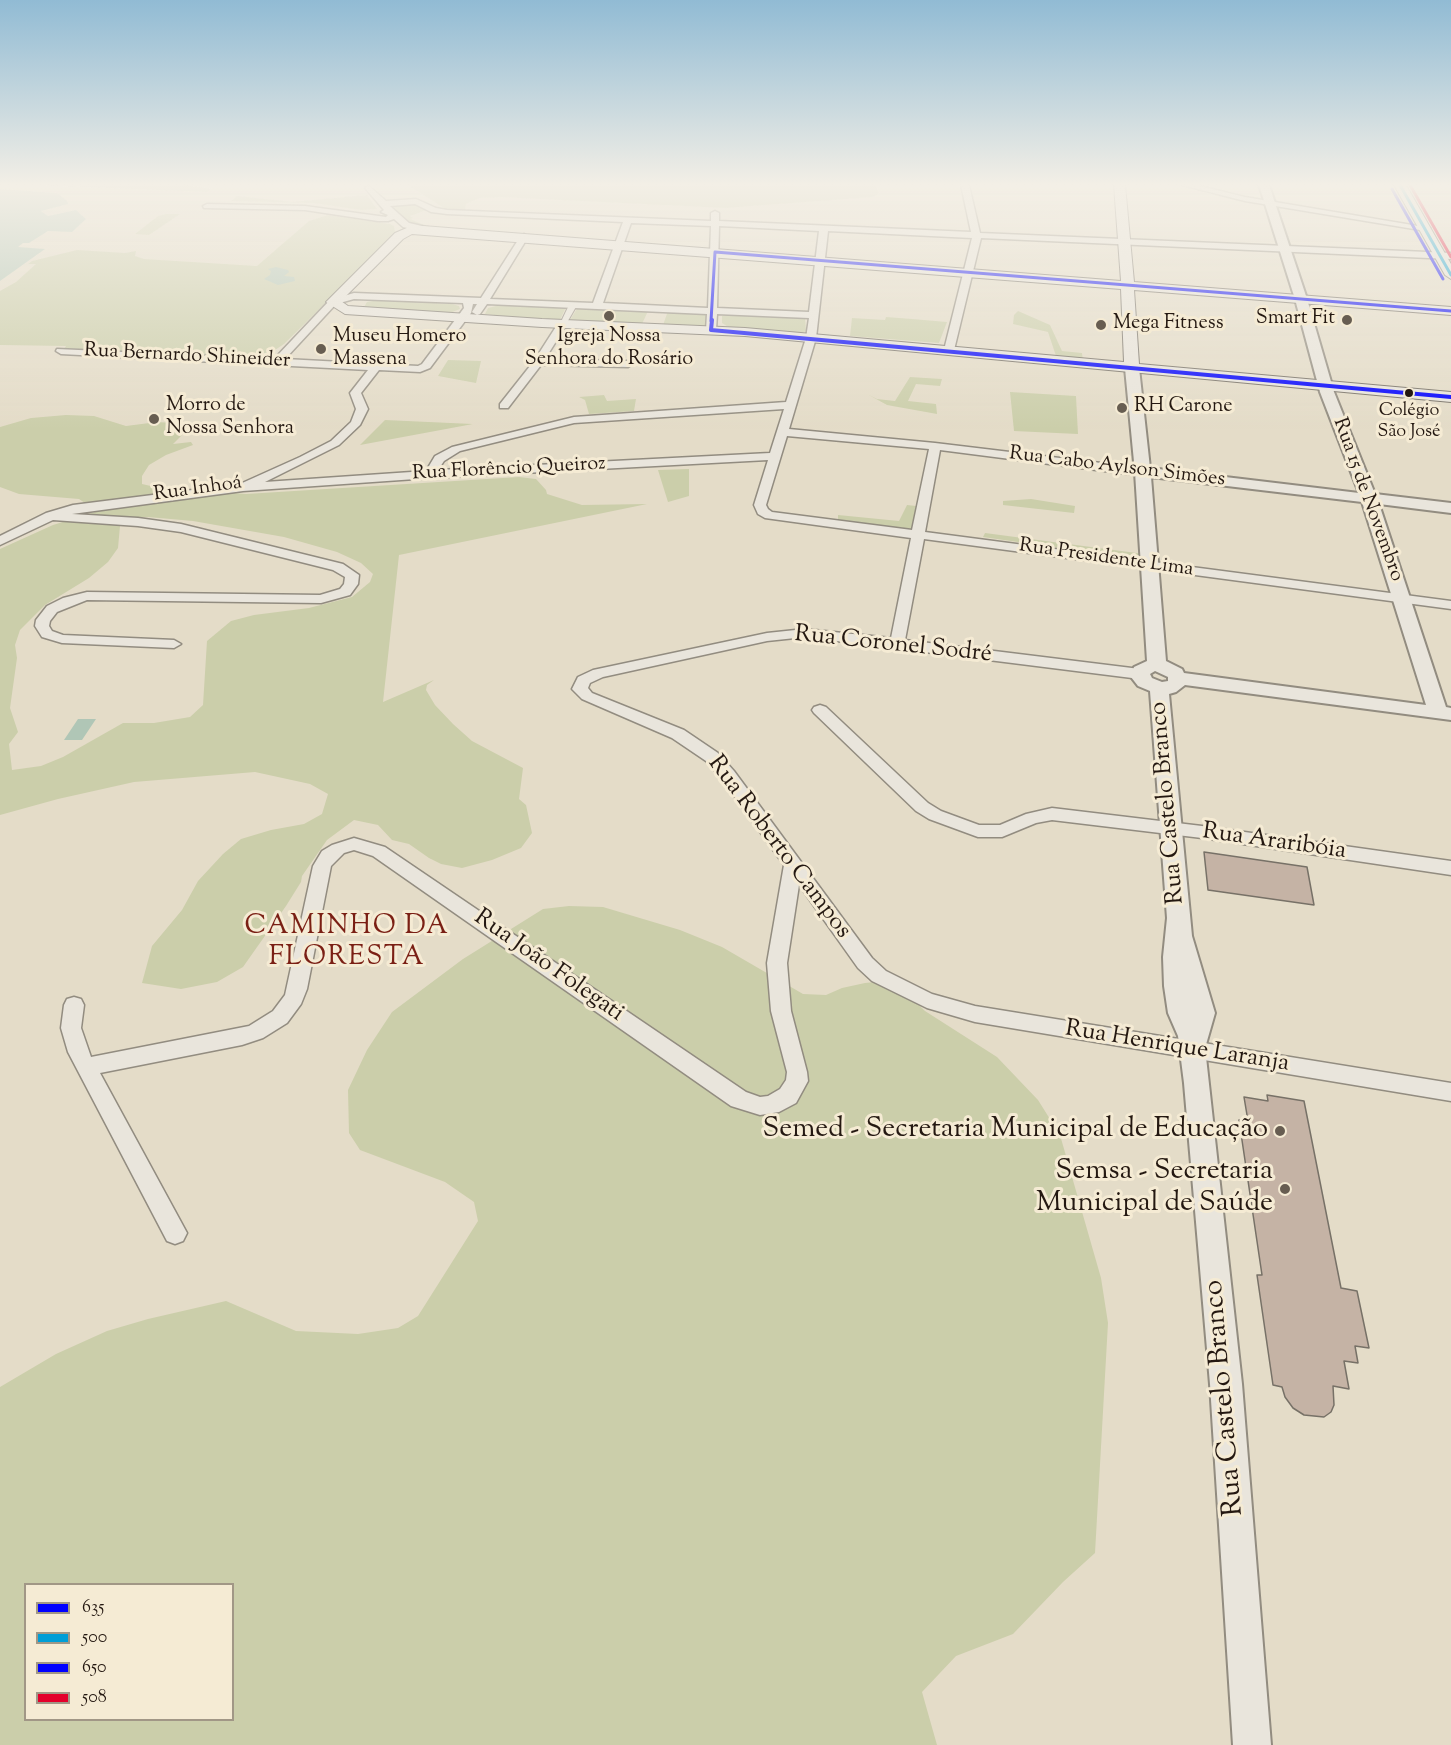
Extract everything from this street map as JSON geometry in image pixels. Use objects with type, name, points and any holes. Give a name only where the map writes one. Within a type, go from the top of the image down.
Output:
[{"type":"main road","points":[[339,306],[373,266]]},
{"type":"main road","points":[[888,266],[1451,311]]},
{"type":"main road","points":[[1127,266],[1132,368]]},
{"type":"main road","points":[[339,306],[354,296]]},
{"type":"main road","points":[[339,306],[462,318],[711,330],[811,338],[1451,397]]},
{"type":"street","points":[[480,319],[476,313],[505,266]]},
{"type":"street","points":[[597,306],[612,266]]},
{"type":"street","points":[[711,330],[715,266]]},
{"type":"street","points":[[775,456],[811,338],[818,266]]},
{"type":"street","points":[[949,350],[972,266]]},
{"type":"street","name":"Rua 15 de Novembro","points":[[1291,266],[1325,386],[1369,499],[1444,713]]},
{"type":"street","points":[[354,296],[468,303],[813,315]]},
{"type":"street","points":[[462,318],[469,308],[468,303]]},
{"type":"street","points":[[504,406],[538,362],[573,305]]},
{"type":"street","points":[[276,362],[321,315],[339,306]]},
{"type":"street","points":[[646,328],[653,309]]},
{"type":"street","name":"Rua Bernardo Shineider","points":[[62,351],[420,369],[426,366],[462,318]]},
{"type":"street","points":[[538,362],[628,364]]},
{"type":"street","name":"Rua Inhoá","points":[[0,541],[50,516],[90,505],[243,487],[304,460],[345,435],[356,423],[362,413],[355,393],[376,367]]},
{"type":"street","points":[[1132,368],[1151,565],[1157,666]]},
{"type":"street","points":[[430,474],[439,459],[456,449],[574,420],[791,405]]},
{"type":"street","name":"Rua Cabo Aylson Simões","points":[[783,432],[934,446],[1451,508]]},
{"type":"street","points":[[897,643],[934,446]]},
{"type":"street","name":"Rua Florêncio Queiroz","points":[[243,487],[430,474],[775,456]]},
{"type":"street","name":"Rua Presidente Lima","points":[[775,456],[760,505],[762,511],[782,518],[918,533],[1451,605]]},
{"type":"street","points":[[50,516],[138,522],[198,531],[338,567],[352,575],[351,584],[345,592],[321,599],[87,596],[68,600],[52,609],[43,620],[42,626],[47,634],[62,639],[174,644]]},
{"type":"street","name":"Rua Coronel Sodré","points":[[581,684],[587,677],[598,673],[779,635],[823,634],[1140,674]]},
{"type":"street","points":[[1169,683],[1171,670],[1157,666],[1143,668],[1140,674],[1145,682],[1444,713]]},
{"type":"street","name":"Rua Castelo Branco","points":[[1169,683],[1172,829],[1178,918],[1175,957],[1178,1001],[1194,1051],[1226,1384],[1252,1745]]},
{"type":"street","name":"Rua Roberto Campos","points":[[581,684],[582,693],[587,696],[678,734],[712,757],[793,863],[865,963],[879,976],[908,991]]},
{"type":"street","name":"Rua Araribóia","points":[[820,710],[922,807],[978,831],[1002,831],[1032,818],[1052,814],[1451,868]]},
{"type":"street","name":"Rua João Folegati","points":[[86,1068],[242,1037],[256,1032],[280,1017],[294,998],[297,989],[322,866],[328,856],[338,849],[354,844],[379,851],[739,1100],[760,1106],[771,1105],[788,1096],[797,1081],[797,1072],[781,1011],[777,975],[778,948],[793,863]]},
{"type":"street","name":"Rua Henrique Laranja","points":[[908,991],[961,1012],[1451,1092]]},
{"type":"street","points":[[74,1005],[73,1040],[175,1233]]},
{"type":"shaded area","points":[[0,266],[20,266],[0,281]]},
{"type":"shaded area","points":[[33,266],[363,266],[284,344],[272,352],[243,356],[64,349],[66,346],[0,345],[0,291],[16,282]]},
{"type":"shaded area","points":[[276,267],[288,270],[289,272],[284,276],[294,277],[295,281],[278,285],[264,279],[270,275],[271,271],[268,269]]},
{"type":"shaded area","points":[[378,300],[452,304],[459,306],[460,309],[450,313],[364,307],[367,302]]},
{"type":"shaded area","points":[[500,305],[566,307],[559,322],[485,314],[488,308]]},
{"type":"shaded area","points":[[578,307],[648,311],[642,324],[570,320]]},
{"type":"shaded area","points":[[668,311],[709,313],[707,327],[663,325]]},
{"type":"shaded area","points":[[1018,311],[1050,325],[1062,351],[1082,353],[1083,360],[1057,359],[1048,332],[1013,324],[1014,315]]},
{"type":"shaded area","points":[[729,313],[805,317],[806,331],[802,333],[730,328],[722,323],[722,316]]},
{"type":"shaded area","points":[[886,317],[947,322],[939,343],[850,336],[852,318],[885,320]]},
{"type":"shaded area","points":[[448,360],[481,361],[476,383],[438,376]]},
{"type":"shaded area","points":[[910,377],[942,379],[940,386],[916,384],[908,401],[936,404],[937,414],[887,405],[867,394],[877,399],[895,401]]},
{"type":"shaded area","points":[[1010,392],[1076,396],[1078,434],[1014,431]]},
{"type":"shaded area","points":[[604,395],[607,401],[636,399],[634,411],[589,414],[585,400],[579,397]]},
{"type":"shaded area","points":[[66,415],[94,416],[126,426],[157,422],[189,424],[186,431],[173,444],[191,442],[193,445],[166,455],[149,465],[142,476],[142,484],[155,487],[246,494],[519,477],[536,479],[547,494],[582,505],[647,504],[399,555],[383,702],[434,680],[427,685],[426,690],[435,705],[453,724],[472,741],[523,768],[519,799],[526,805],[532,833],[521,848],[492,860],[462,868],[441,864],[409,844],[392,840],[378,825],[354,820],[327,840],[302,876],[301,882],[286,906],[243,967],[217,982],[181,989],[142,983],[152,946],[182,910],[198,881],[223,854],[241,839],[271,830],[304,824],[322,814],[328,794],[310,784],[255,772],[134,782],[0,815],[0,549],[53,525],[95,512],[79,499],[19,494],[0,487],[0,427],[31,418]],"holes":[[[148,517],[193,521],[284,537],[337,552],[361,563],[373,574],[370,582],[352,597],[309,608],[254,615],[231,621],[207,641],[203,705],[190,717],[154,723],[123,723],[63,757],[41,766],[12,770],[9,744],[18,732],[10,708],[17,658],[15,645],[20,630],[45,605],[89,578],[108,562],[118,548],[120,526],[134,518]]]},
{"type":"shaded area","points":[[385,420],[473,424],[360,445]]},
{"type":"shaded area","points":[[689,469],[689,496],[668,502],[658,470]]},
{"type":"shaded area","points":[[1031,499],[1075,506],[1074,513],[1003,505],[1003,501]]},
{"type":"shaded area","points":[[907,505],[916,506],[912,529],[838,521],[838,515],[899,521]]},
{"type":"shaded area","points":[[985,533],[1144,554],[1144,560],[983,537]]},
{"type":"shaded area","points":[[78,719],[96,719],[82,740],[64,740]]},
{"type":"shaded area","points":[[569,906],[603,907],[680,930],[722,947],[803,994],[826,995],[842,988],[884,981],[912,998],[925,1011],[997,1057],[1038,1100],[1060,1135],[1101,1278],[1108,1323],[1095,1553],[1063,1582],[1013,1634],[956,1656],[922,1692],[937,1745],[0,1745],[0,1387],[56,1354],[107,1331],[226,1301],[296,1331],[358,1334],[398,1328],[418,1316],[478,1221],[474,1202],[445,1182],[360,1150],[349,1133],[348,1090],[367,1050],[392,1012],[463,959],[543,909]]},
{"type":"building","points":[[1204,852],[1307,867],[1314,905],[1208,890]]},
{"type":"building","name":"Semsa - Secretaria Municipal de Saúde","points":[[1267,1095],[1304,1101],[1341,1288],[1357,1291],[1369,1348],[1355,1346],[1358,1363],[1344,1361],[1349,1389],[1333,1386],[1334,1405],[1331,1412],[1324,1417],[1304,1415],[1293,1408],[1285,1397],[1282,1387],[1273,1385],[1257,1275],[1262,1275],[1239,1120],[1248,1121],[1244,1097],[1268,1101]]},
{"type":"transit line","name":"635","points":[[714,266],[711,330],[1451,397]]},
{"type":"transit line","name":"635","points":[[895,266],[1451,311]]},
{"type":"transit line","name":"650","points":[[1436,266],[1443,279]]},
{"type":"transit line","name":"500","points":[[1446,266],[1451,275]]},
{"type":"place","name":"Igreja Nossa Senhora do Rosário","points":[[609,316]]},
{"type":"place","name":"Smart Fit","points":[[1347,320]]},
{"type":"place","name":"Mega Fitness","points":[[1101,325]]},
{"type":"place","name":"Museu Homero Massena","points":[[321,349]]},
{"type":"place","name":"Colégio São José","points":[[1409,393]]},
{"type":"place","name":"RH Carone","points":[[1122,408]]},
{"type":"place","name":"Morro de Nossa Senhora","points":[[154,419]]},
{"type":"place","name":"Semed - Secretaria Municipal de Educação","points":[[1280,1131]]},
{"type":"place","name":"Semsa - Secretaria Municipal de Saúde","points":[[1285,1189]]},
{"type":"district","name":"CAMINHO DA FLORESTA","points":[[347,944]]}]
